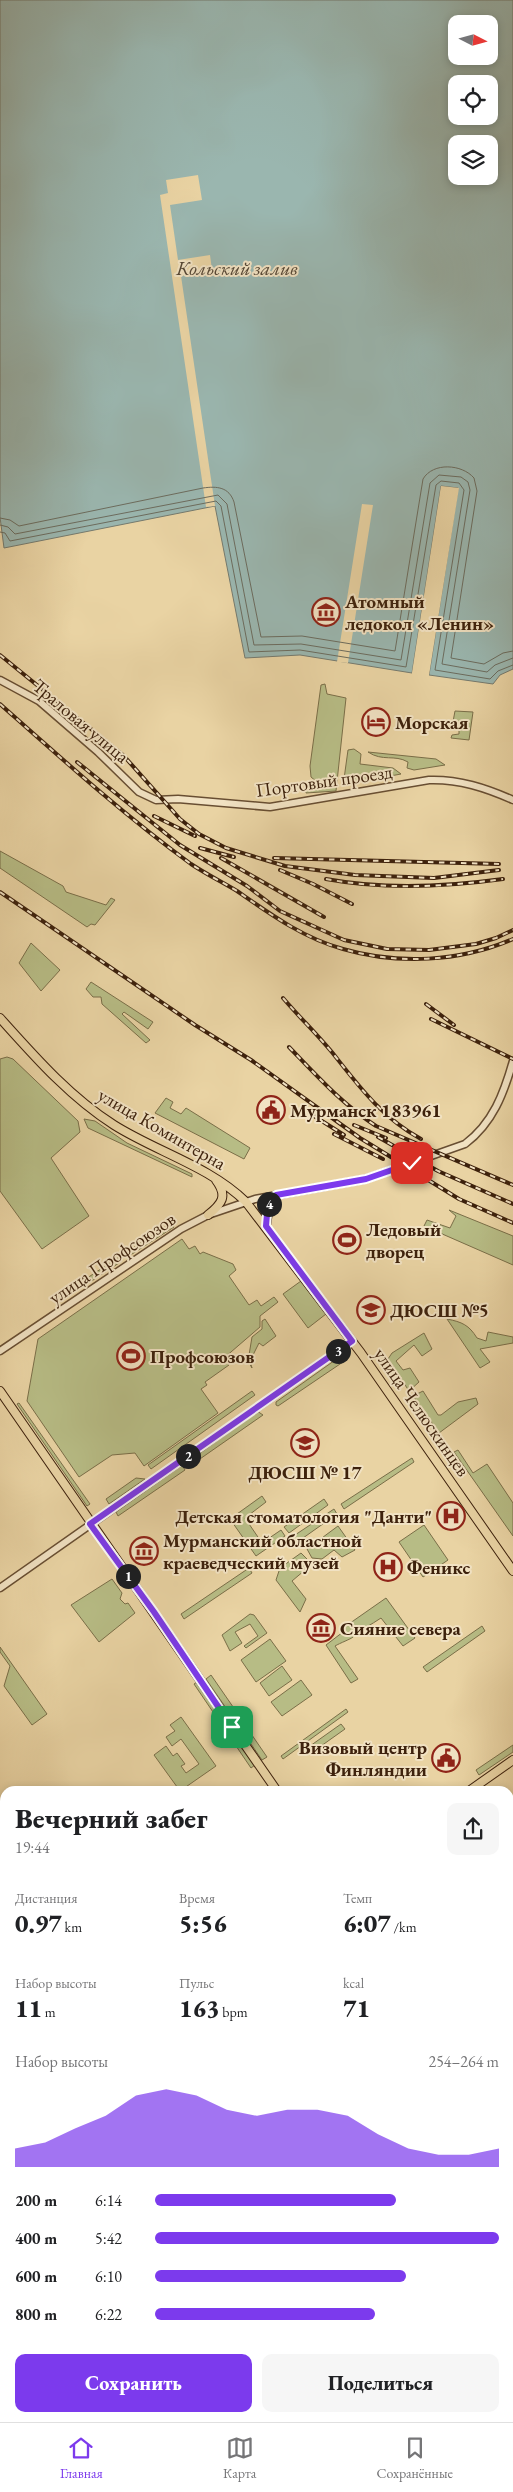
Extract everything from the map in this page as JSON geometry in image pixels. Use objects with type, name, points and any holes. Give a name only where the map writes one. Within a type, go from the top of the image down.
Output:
[{"type":"main road","name":"улица Коминтерна","points":[[0,1018],[37,1060],[87,1106],[116,1126],[215,1178],[228,1186],[246,1202]]},
{"type":"main road","points":[[208,1215],[223,1199],[223,1191],[215,1178]]},
{"type":"main road","points":[[266,1226],[269,1205],[276,1195]]},
{"type":"main road","name":"улица Челюскинцев","points":[[246,1202],[352,1341],[513,1571]]},
{"type":"main road","points":[[0,1391],[90,1524],[274,1786]]},
{"type":"main road","points":[[476,1786],[513,1760]]},
{"type":"street","name":"Траловая улица","points":[[0,680],[39,700],[98,752],[139,792]]},
{"type":"street","name":"Портовый проезд","points":[[139,792],[164,801],[178,800],[260,807],[294,804],[429,780],[448,780],[467,783],[513,800]]},
{"type":"street","points":[[246,1202],[366,1179],[466,1144],[476,1136],[494,1113],[513,1061]]},
{"type":"street","name":"улица Профсоюзов","points":[[0,1351],[181,1229],[208,1215],[246,1202]]},
{"type":"street","points":[[0,1588],[352,1341]]},
{"type":"green space","points":[[325,684],[327,694],[346,698],[336,791],[306,793],[305,788],[317,782],[311,777],[310,766],[321,685]]},
{"type":"green space","points":[[455,711],[473,712],[469,740],[451,738],[452,735],[459,734],[459,728],[452,727]]},
{"type":"green space","points":[[354,749],[361,754],[360,764],[393,768],[401,774],[347,784],[344,779],[348,750]]},
{"type":"green space","points":[[368,752],[436,759],[445,765],[414,770],[407,768],[408,762],[398,758],[379,757]]},
{"type":"green space","points":[[0,851],[63,886],[66,892],[106,905],[111,898],[115,900],[95,925],[91,924],[87,927],[0,868]]},
{"type":"green space","points":[[31,943],[60,970],[41,991],[19,963]]},
{"type":"green space","points":[[91,982],[153,1022],[148,1029],[124,1012],[122,1014],[150,1040],[146,1043],[102,1004],[101,997],[93,997],[86,989]]},
{"type":"green space","points":[[7,1057],[13,1059],[78,1121],[80,1132],[51,1158],[89,1216],[42,1249],[0,1191],[0,1059]]},
{"type":"green space","points":[[166,1098],[173,1102],[170,1108],[181,1114],[186,1108],[250,1148],[244,1159],[155,1113]]},
{"type":"green space","points":[[84,1119],[95,1121],[127,1143],[192,1174],[192,1177],[88,1128]]},
{"type":"green space","points":[[449,1210],[513,1236],[513,1265],[424,1226],[427,1220],[450,1228],[456,1216]]},
{"type":"green space","points":[[171,1223],[174,1227],[129,1256],[127,1252]]},
{"type":"green space","name":"Профсоюзов","points":[[182,1239],[189,1249],[195,1246],[200,1254],[203,1252],[233,1264],[236,1270],[229,1276],[249,1305],[257,1300],[261,1306],[274,1297],[278,1302],[260,1316],[260,1327],[224,1358],[229,1365],[205,1382],[207,1385],[201,1389],[218,1413],[144,1466],[135,1453],[112,1455],[79,1477],[27,1401],[38,1339]]},
{"type":"green space","points":[[119,1257],[122,1261],[81,1288],[78,1284]]},
{"type":"green space","points":[[301,1281],[326,1314],[308,1328],[283,1294]]},
{"type":"green space","points":[[265,1319],[276,1336],[263,1346],[259,1343],[250,1361],[252,1368],[248,1361],[252,1337],[262,1329],[262,1321]]},
{"type":"green space","points":[[447,1319],[465,1325],[477,1338],[486,1341],[488,1332],[513,1337],[513,1343],[480,1349],[490,1362],[480,1368]]},
{"type":"green space","points":[[424,1333],[432,1349],[422,1356],[414,1345],[396,1361],[403,1370],[410,1368],[419,1382],[409,1391],[388,1359],[392,1353]]},
{"type":"green space","points":[[338,1358],[342,1359],[343,1362],[278,1406],[276,1405],[276,1402]]},
{"type":"green space","points":[[252,1391],[255,1395],[151,1469],[148,1465]]},
{"type":"green space","points":[[423,1391],[438,1415],[441,1415],[458,1402],[476,1398],[478,1404],[439,1433],[413,1396]]},
{"type":"green space","points":[[19,1403],[90,1504],[87,1506],[17,1404]]},
{"type":"green space","points":[[257,1411],[263,1415],[197,1461],[195,1460],[195,1457]]},
{"type":"green space","points":[[458,1450],[473,1473],[487,1464],[513,1503],[513,1536],[454,1452]]},
{"type":"green space","points":[[412,1458],[414,1462],[344,1509],[341,1504]]},
{"type":"green space","points":[[182,1465],[185,1470],[118,1516],[116,1512]]},
{"type":"green space","points":[[136,1478],[145,1479],[109,1504],[106,1499]]},
{"type":"green space","points":[[262,1496],[266,1502],[245,1518],[262,1543],[281,1530],[285,1536],[256,1556],[230,1519]]},
{"type":"green space","points":[[324,1499],[328,1505],[289,1533],[284,1527]]},
{"type":"green space","points":[[334,1509],[337,1514],[296,1543],[292,1537]]},
{"type":"green space","points":[[424,1525],[448,1560],[423,1577],[399,1542]]},
{"type":"green space","points":[[338,1526],[355,1550],[342,1557],[334,1550],[322,1559],[312,1558],[307,1549]]},
{"type":"green space","points":[[301,1553],[308,1560],[305,1570],[292,1581],[306,1599],[300,1612],[276,1580],[280,1568]]},
{"type":"green space","points":[[249,1568],[252,1573],[184,1619],[181,1614]]},
{"type":"green space","points":[[112,1579],[122,1593],[120,1599],[125,1604],[128,1603],[135,1613],[99,1642],[71,1605]]},
{"type":"green space","points":[[386,1598],[415,1638],[403,1646],[381,1618],[352,1638],[335,1646],[358,1679],[351,1683],[326,1645],[343,1632],[343,1628]]},
{"type":"green space","points":[[250,1614],[254,1615],[267,1633],[246,1648],[244,1646],[258,1636],[250,1624],[235,1632],[242,1643],[230,1651],[222,1635]]},
{"type":"green space","points":[[482,1626],[485,1631],[427,1672],[423,1667]]},
{"type":"green space","points":[[270,1639],[286,1661],[256,1682],[241,1660]]},
{"type":"green space","points":[[0,1647],[47,1714],[32,1725],[4,1686],[10,1666],[0,1652]]},
{"type":"green space","points":[[282,1666],[292,1680],[269,1696],[260,1683]]},
{"type":"green space","points":[[211,1675],[240,1717],[235,1721],[206,1679]]},
{"type":"green space","points":[[301,1680],[312,1695],[282,1716],[271,1702]]},
{"type":"green space","points":[[197,1682],[255,1765],[251,1768],[194,1684]]},
{"type":"green space","points":[[346,1709],[348,1712],[283,1759],[281,1756]]},
{"type":"green space","points":[[181,1717],[216,1766],[187,1786],[176,1786],[154,1755],[166,1746],[173,1756],[177,1753],[185,1764],[181,1766],[186,1773],[199,1764],[181,1739],[172,1746],[166,1737],[175,1731],[170,1725]]},
{"type":"green space","points":[[243,1722],[267,1757],[262,1760],[238,1725]]},
{"type":"green space","points":[[341,1724],[345,1729],[314,1751],[310,1746]]},
{"type":"green space","points":[[513,1745],[513,1752],[479,1775],[476,1770]]},
{"type":"water","name":"Кольский залив","points":[[0,0],[513,0],[513,669],[500,675],[493,684],[429,675],[458,488],[441,486],[412,673],[300,655],[245,658],[215,506],[4,548],[0,517]]},
{"type":"pier","points":[[198,175],[202,200],[170,205],[178,260],[210,255],[212,270],[181,276],[215,506],[206,507],[160,195],[168,193],[166,180]]},
{"type":"pier","points":[[441,486],[459,488],[429,675],[426,675],[456,490],[443,488],[414,673],[412,673]]},
{"type":"pier","points":[[362,504],[373,505],[348,663],[337,662]]},
{"type":"railway","points":[[0,655],[123,755],[180,819],[199,834],[226,848],[285,866],[355,875],[434,878],[499,870]]},
{"type":"railway","points":[[0,704],[117,806],[191,864],[314,939],[364,954],[407,959],[429,959],[472,953],[513,939]]},
{"type":"railway","points":[[77,762],[180,845],[247,886],[280,911],[344,940],[387,949],[429,950],[476,944],[513,930]]},
{"type":"railway","points":[[154,816],[195,836]]},
{"type":"railway","points":[[200,848],[234,857]]},
{"type":"railway","points":[[221,858],[324,917]]},
{"type":"railway","points":[[274,858],[499,864]]},
{"type":"railway","points":[[280,870],[352,904]]},
{"type":"railway","points":[[326,879],[392,886],[459,884],[503,879]]},
{"type":"railway","points":[[0,892],[195,1025],[251,1060],[360,1138],[459,1199],[513,1223]]},
{"type":"railway","points":[[283,998],[374,1102],[395,1122],[421,1139]]},
{"type":"railway","points":[[426,1004],[454,1025]]},
{"type":"railway","points":[[431,1019],[513,1059]]},
{"type":"railway","points":[[289,1047],[341,1099],[376,1126],[513,1185]]},
{"type":"railway","points":[[314,1116],[344,1135]]},
{"type":"railway","points":[[354,1125],[386,1138]]},
{"type":"railway","points":[[334,1134],[383,1159]]},
{"type":"railway","points":[[378,1137],[438,1171],[513,1204]]},
{"type":"place","name":"Атомный ледокол «Ленин»","points":[[326,612]]},
{"type":"place","name":"Морская","points":[[376,722]]},
{"type":"place","name":"Мурманск 183961","points":[[271,1110]]},
{"type":"place","name":"Ледовый дворец","points":[[347,1240]]},
{"type":"place","name":"ДЮСШ №5","points":[[371,1310]]},
{"type":"place","name":"Профсоюзов","points":[[131,1356]]},
{"type":"place","name":"ДЮСШ № 17","points":[[305,1443]]},
{"type":"place","name":"Детская стоматология \"Данти\"","points":[[451,1516]]},
{"type":"place","name":"Мурманский областной краеведческий музей","points":[[144,1551]]},
{"type":"place","name":"Феникс","points":[[388,1567]]},
{"type":"place","name":"Сияние севера","points":[[321,1628]]},
{"type":"place","name":"Визовый центр Финляндии","points":[[446,1758]]},
{"type":"route","points":[[232,1727],[154,1612],[90,1524],[352,1341],[266,1226],[269,1205],[273,1198],[276,1195],[366,1179],[412,1163]]}]
